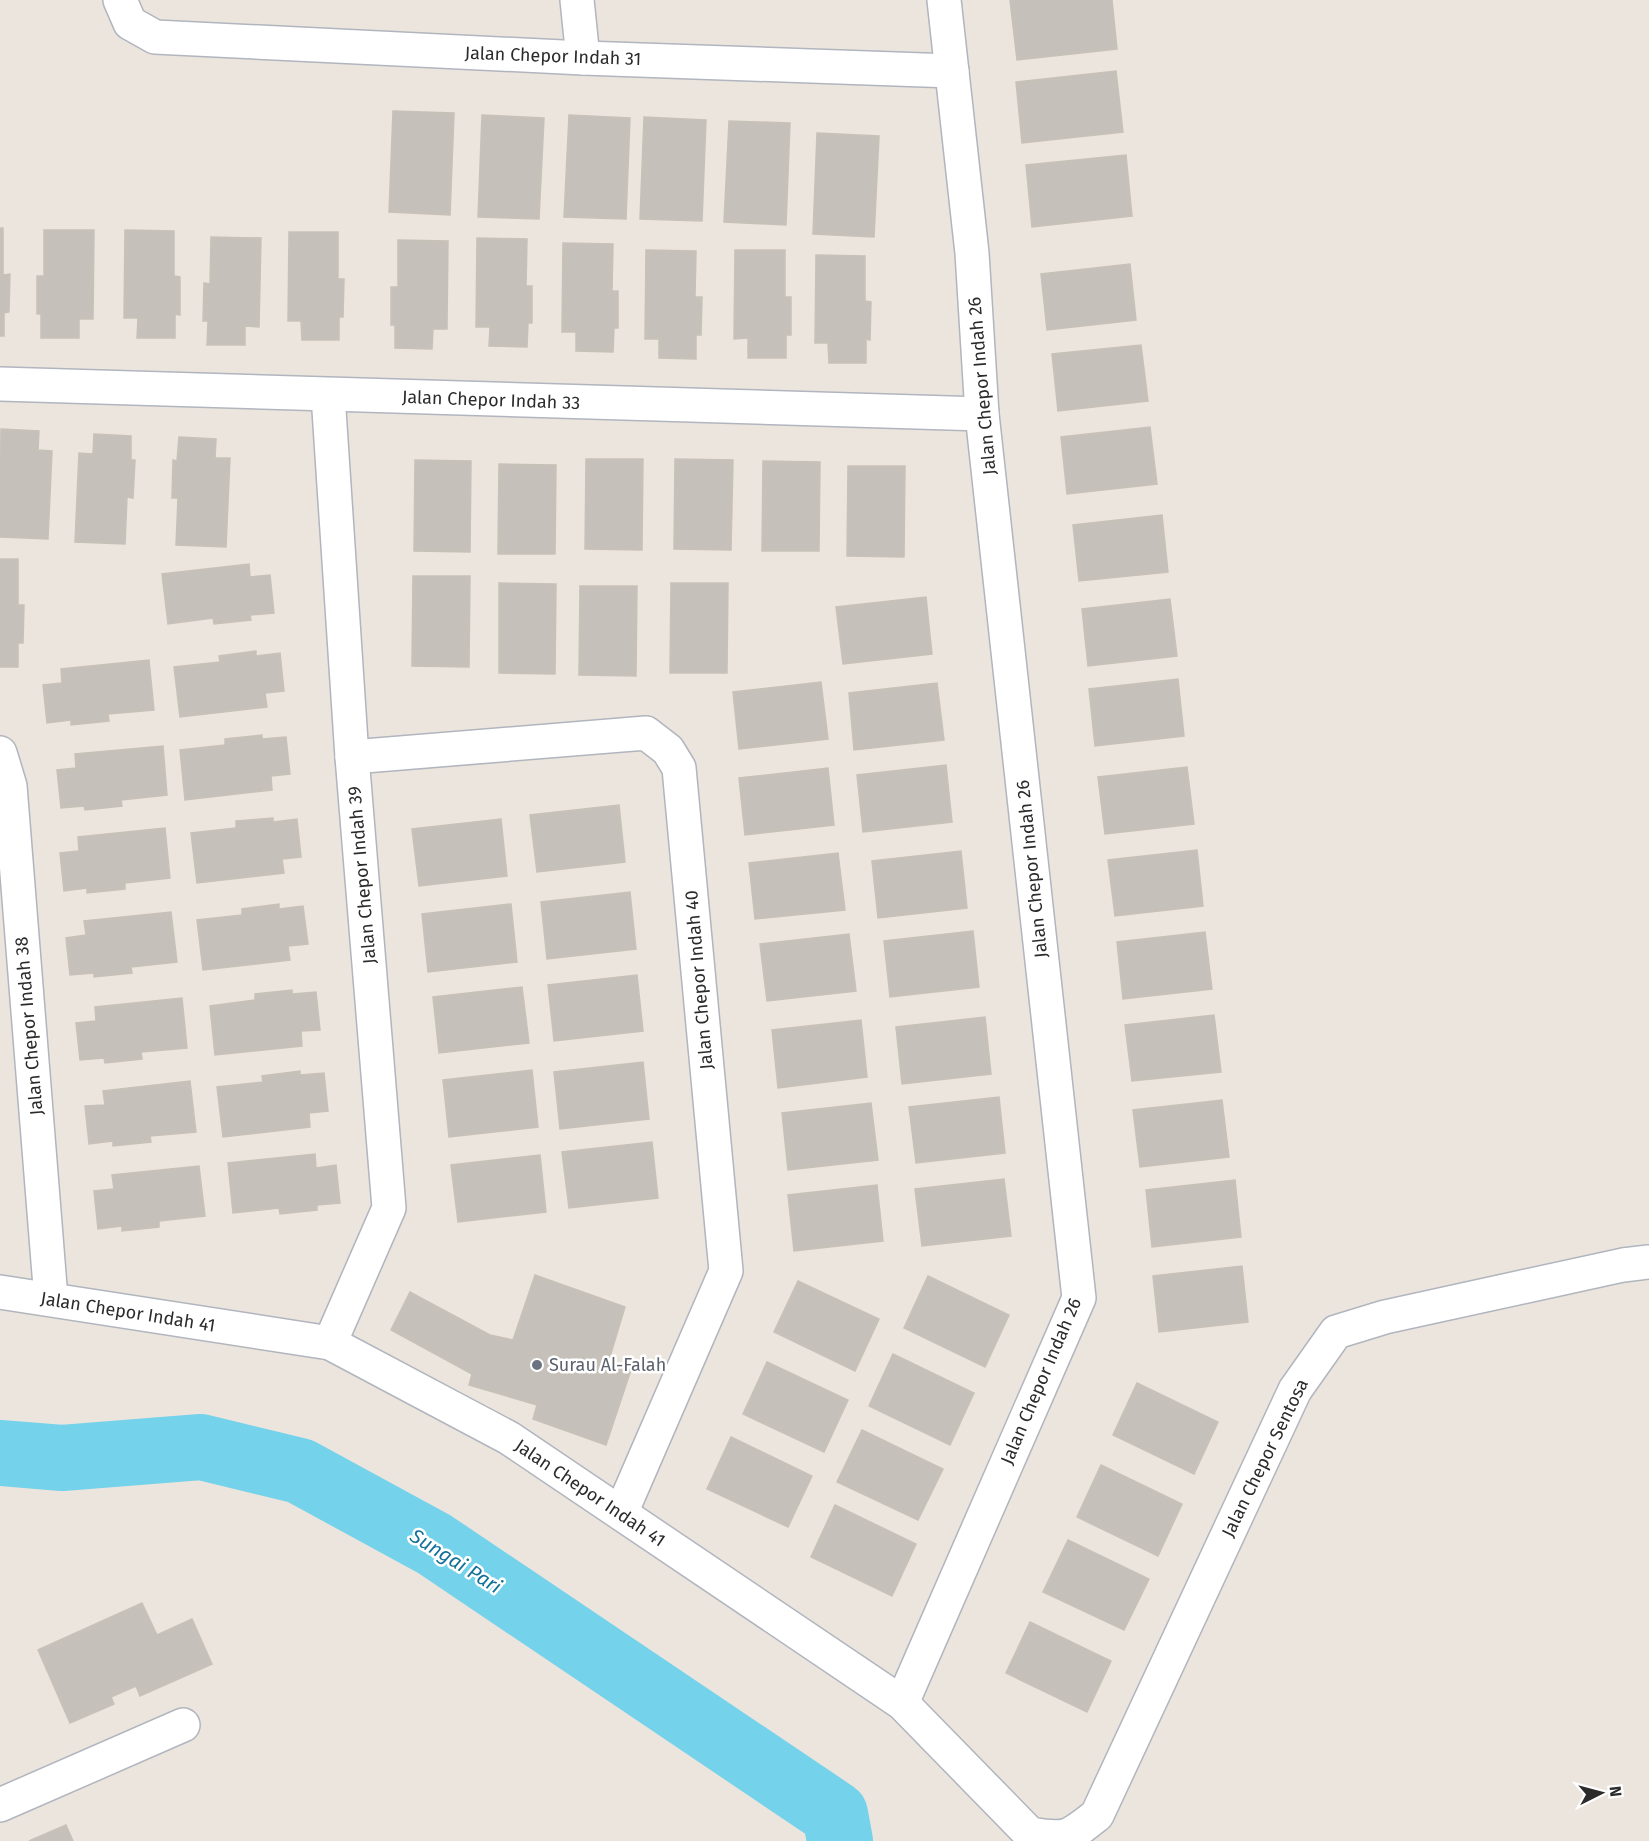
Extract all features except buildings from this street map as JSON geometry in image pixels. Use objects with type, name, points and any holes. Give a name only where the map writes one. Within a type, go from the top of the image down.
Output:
[{"type":"street","name":"Jalan Chepor Indah 31","points":[[120,0],[130,23],[154,37],[583,58],[952,71]]},
{"type":"street","points":[[577,0],[583,58]]},
{"type":"street","name":"Jalan Chepor Indah 26","points":[[902,1703],[1079,1298],[982,414],[972,253],[944,0]]},
{"type":"street","name":"Jalan Chepor Indah 33","points":[[0,384],[982,414]]},
{"type":"street","name":"Jalan Chepor Indah 39","points":[[328,395],[352,757],[389,1208],[330,1344]]},
{"type":"street","name":"Jalan Chepor Indah 40","points":[[352,757],[646,733],[668,750],[679,768],[726,1271],[621,1513]]},
{"type":"street","name":"Jalan Chepor Indah 38","points":[[0,753],[10,786],[51,1299]]},
{"type":"street","name":"Jalan Chepor Sentosa","points":[[1097,1815],[1295,1390],[1336,1332],[1396,1315],[1623,1265],[1649,1262]]},
{"type":"street","name":"Jalan Chepor Indah 41","points":[[0,1292],[330,1344],[509,1438],[902,1703],[1030,1834],[1058,1839],[1075,1832],[1097,1815]]},
{"type":"street","points":[[0,1805],[183,1725]]},
{"type":"waterway","name":"Sungai Pari","points":[[0,1453],[62,1458],[201,1447],[300,1471],[434,1544],[835,1814],[840,1841]]},
{"type":"place","name":"Surau Al-Falah","points":[[537,1365]]}]
